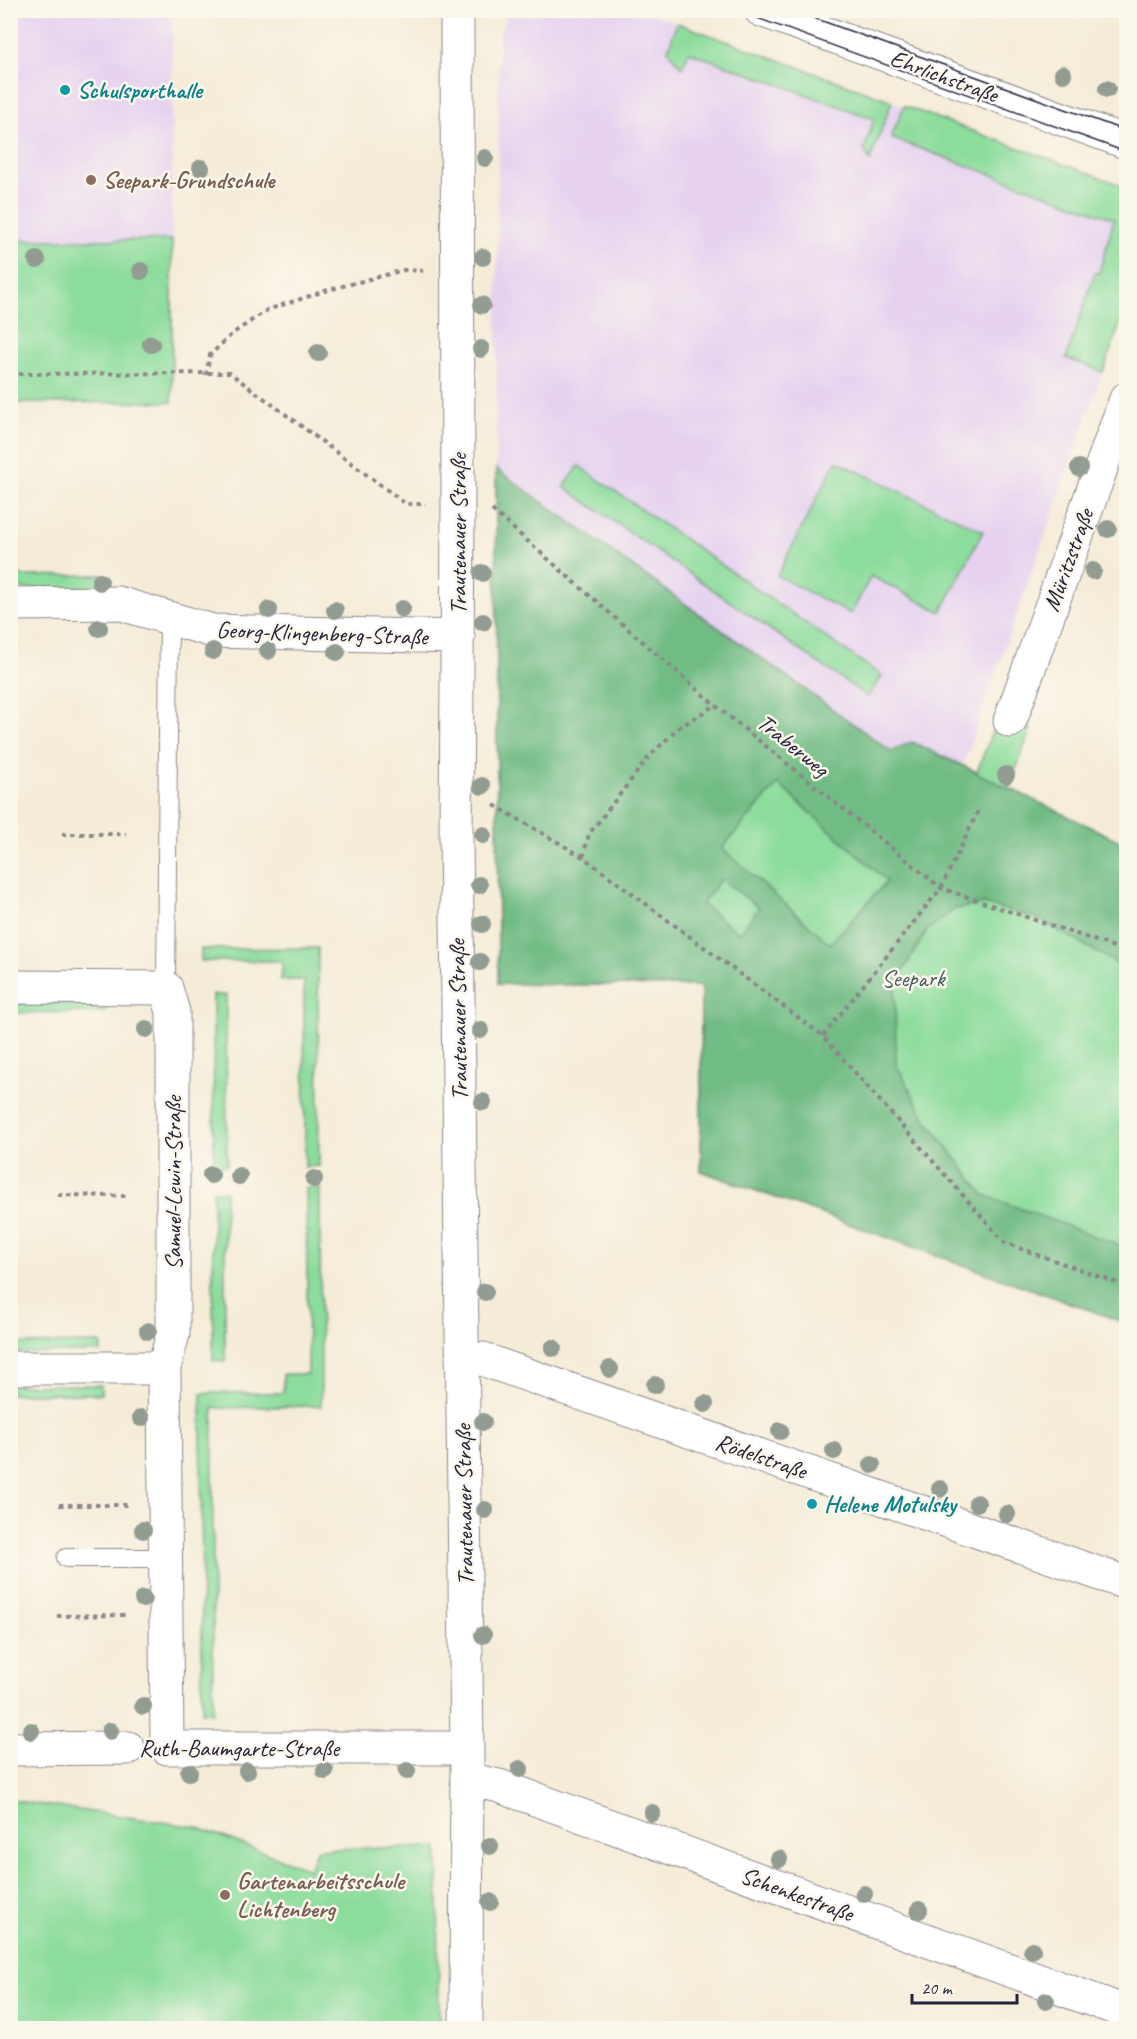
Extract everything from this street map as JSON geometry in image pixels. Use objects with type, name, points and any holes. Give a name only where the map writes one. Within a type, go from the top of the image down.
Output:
[{"type":"street","name":"Trautenauer Straße","points":[[457,10],[456,836],[467,1764],[466,2028]]},
{"type":"street","name":"Ehrlichstraße","points":[[760,10],[1126,142]]},
{"type":"street","name":"Müritzstraße","points":[[1010,721],[1126,399]]},
{"type":"street","name":"Georg-Klingenberg-Straße","points":[[10,604],[118,603],[213,631],[458,637]]},
{"type":"street","points":[[10,987],[166,988]]},
{"type":"street","name":"Samuel-Lewin-Straße","points":[[166,988],[173,1012],[173,1334],[165,1368],[166,1748]]},
{"type":"street","name":"Rödelstraße","points":[[462,1360],[483,1359],[1126,1583]]},
{"type":"street","points":[[10,1368],[165,1368]]},
{"type":"street","name":"Ruth-Baumgarte-Straße","points":[[10,1749],[128,1748]]},
{"type":"street","name":"Ruth-Baumgarte-Straße","points":[[166,1748],[467,1764]]},
{"type":"street","name":"Schenkestraße","points":[[467,1764],[499,1786],[1126,2012]]},
{"type":"lane","name":"Samuel-Lewin-Straße","points":[[166,988],[169,618]]},
{"type":"lane","points":[[66,1558],[166,1558]]},
{"type":"lane","name":"Ruth-Baumgarte-Straße","points":[[128,1748],[166,1748]]},
{"type":"path","points":[[206,375],[210,355],[232,334],[267,310],[328,290],[404,270],[430,272]]},
{"type":"path","points":[[10,374],[206,375],[230,373],[406,504],[432,504]]},
{"type":"path","name":"Traberweg","points":[[483,507],[491,509],[715,705],[941,888],[1126,951]]},
{"type":"path","points":[[583,856],[589,834],[648,758],[678,728],[715,705]]},
{"type":"path","points":[[494,805],[583,856],[823,1036],[1005,1243],[1126,1286]]},
{"type":"path","points":[[823,1036],[941,888],[980,807]]},
{"type":"path","points":[[62,834],[126,834]]},
{"type":"path","points":[[58,1195],[127,1196]]},
{"type":"path","points":[[59,1504],[128,1505]]},
{"type":"path","points":[[57,1616],[128,1615]]},
{"type":"shaded area","name":"Seepark-Grundschule","points":[[10,11],[172,11],[172,240],[11,240]]},
{"type":"shaded area","points":[[509,11],[643,11],[1126,187],[1126,307],[963,765],[947,758],[891,751],[496,469],[499,34]]},
{"type":"green space","points":[[677,23],[892,101],[870,161],[864,150],[874,119],[689,52],[682,68],[668,50]]},
{"type":"green space","points":[[904,106],[1126,187],[1126,307],[1103,372],[1066,358],[1095,273],[1099,273],[1114,219],[891,138]]},
{"type":"green space","points":[[11,240],[172,240],[172,402],[11,403]]},
{"type":"green space","points":[[836,461],[983,531],[941,612],[871,576],[851,614],[777,576]]},
{"type":"green space","points":[[579,466],[882,676],[868,697],[564,487]]},
{"type":"green space","name":"Seepark","points":[[496,469],[891,751],[912,742],[977,772],[998,716],[1031,729],[1009,788],[1126,844],[1126,1323],[701,1171],[701,986],[498,984]]},
{"type":"green space","name":"Seepark","points":[[496,469],[891,751],[912,742],[1126,844],[1126,969],[1037,918],[984,904],[955,909],[927,930],[895,985],[896,1064],[925,1118],[984,1195],[1126,1248],[1126,1323],[701,1171],[701,986],[498,984]],"holes":[[[778,784],[887,881],[830,944],[722,848]],[[721,879],[759,908],[739,933],[702,904]]]},
{"type":"green space","points":[[104,575],[104,588],[11,589],[10,576]]},
{"type":"green space","points":[[318,948],[319,1166],[305,1167],[304,980],[280,980],[282,961],[201,961],[201,949]]},
{"type":"green space","points":[[213,995],[226,995],[227,1165],[214,1166]]},
{"type":"green space","points":[[107,1003],[106,1012],[11,1013],[10,1004]]},
{"type":"green space","points":[[320,1187],[321,1406],[213,1408],[213,1713],[202,1712],[201,1393],[283,1393],[283,1374],[308,1374],[306,1188]]},
{"type":"green space","points":[[213,1191],[225,1191],[225,1361],[213,1360]]},
{"type":"green space","points":[[101,1343],[101,1352],[11,1353],[10,1344]]},
{"type":"green space","points":[[11,1385],[101,1385],[101,1394],[11,1394]]},
{"type":"green space","name":"Gartenarbeitsschule Lichtenberg","points":[[10,1800],[196,1827],[309,1869],[317,1849],[438,1847],[439,2028],[11,2028]]},
{"type":"tram line","points":[[735,10],[1126,152]]},
{"type":"tram line","points":[[792,10],[1126,131]]},
{"type":"place","name":"Schulsporthalle","points":[[65,90]]},
{"type":"place","name":"Seepark-Grundschule","points":[[91,180]]},
{"type":"place","name":"Helene Motulsky","points":[[812,1504]]},
{"type":"place","name":"Gartenarbeitsschule Lichtenberg","points":[[225,1895]]}]
